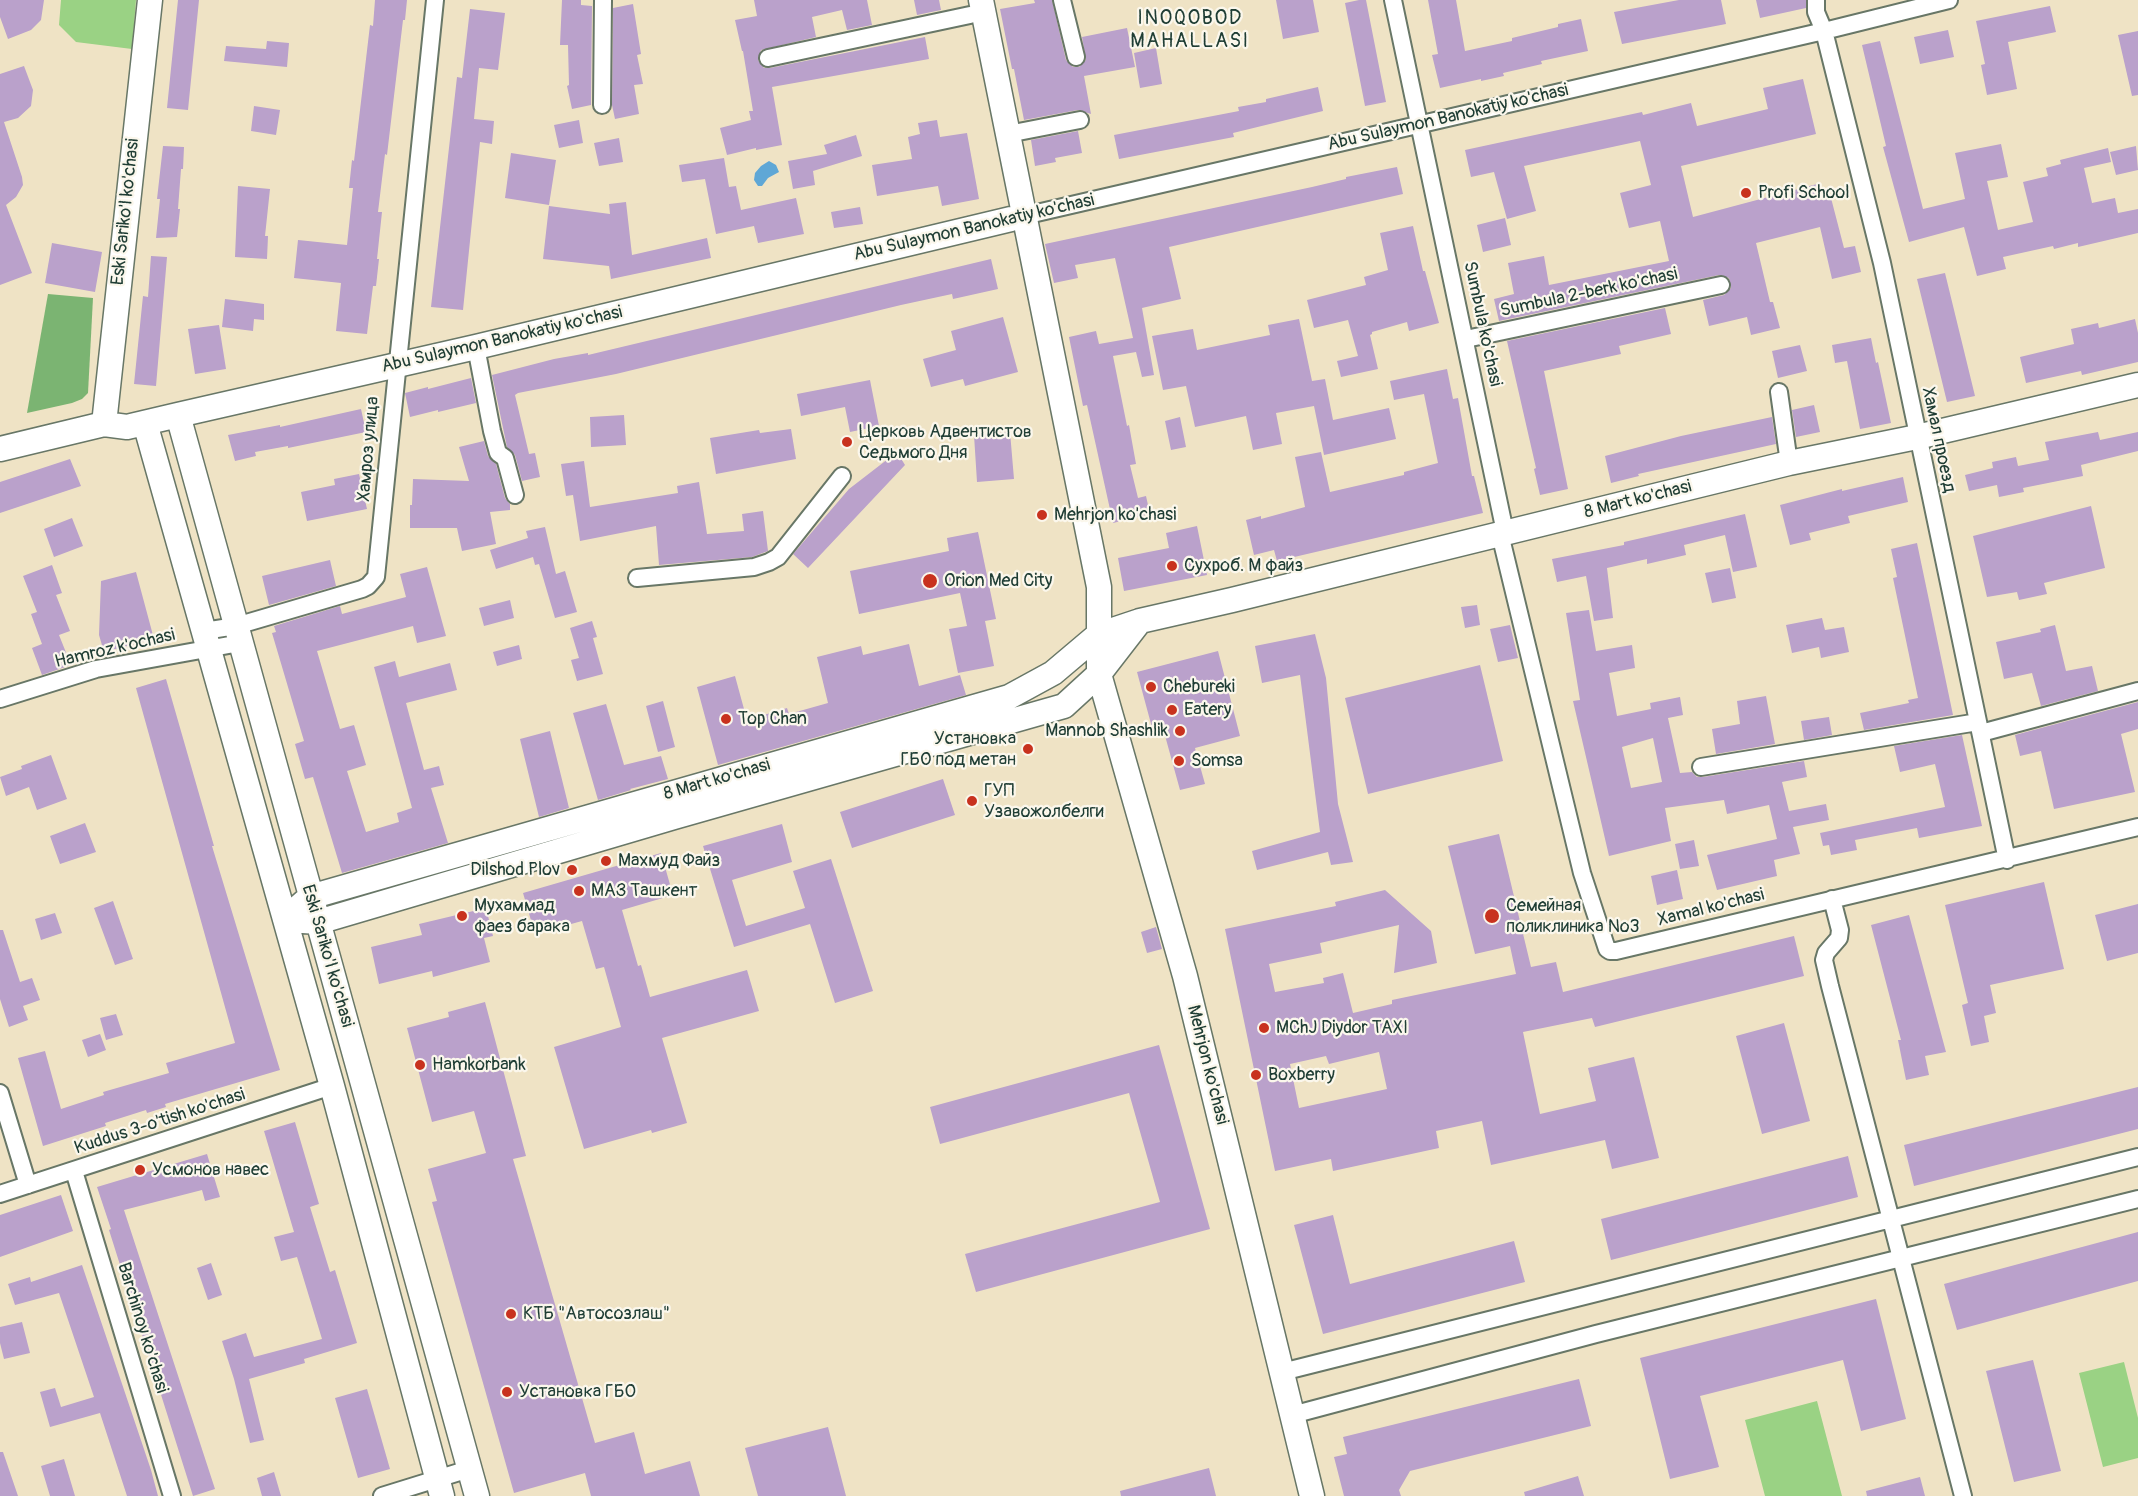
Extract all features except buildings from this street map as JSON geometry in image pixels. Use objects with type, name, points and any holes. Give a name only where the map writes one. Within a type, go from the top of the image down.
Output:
[{"type":"street","name":"Eski Sariko'l ko'chasi","points":[[104,424],[150,0]]},
{"type":"street","name":"Хамроз улица","points":[[238,634],[362,589],[373,582],[378,571],[396,365],[435,0]]},
{"type":"street","points":[[602,105],[603,0]]},
{"type":"street","points":[[1062,0],[1076,57]]},
{"type":"street","name":"Sumbula ko'chasi","points":[[1393,0],[1466,339],[1503,533]]},
{"type":"street","name":"Хамал проезд","points":[[1816,0],[1816,12],[1824,31],[1882,262],[2007,860]]},
{"type":"street","name":"Abu Sulaymon Banokatiy ko'chasi","points":[[0,449],[104,424],[127,427],[476,347],[1018,217],[1824,31],[1948,0]]},
{"type":"street","points":[[768,57],[979,4]]},
{"type":"street","name":"Mehrjon ko'chasi","points":[[979,4],[1008,134],[1018,217],[1099,586],[1099,674],[1185,976],[1312,1496]]},
{"type":"street","name":"Mehrjon ko'chasi","points":[[979,4],[1087,604],[1098,635]]},
{"type":"street","points":[[1008,134],[1080,120]]},
{"type":"street","name":"Sumbula 2-berk ko'chasi","points":[[1466,339],[1721,285]]},
{"type":"street","points":[[476,347],[492,431],[498,453],[505,458],[514,495]]},
{"type":"street","name":"8 Mart ko'chasi","points":[[285,919],[310,897],[1009,696],[1053,673],[1098,635],[1140,621],[1789,463],[1917,437],[2138,385]]},
{"type":"street","points":[[1779,392],[1789,463]]},
{"type":"street","name":"Eski Sariko'l ko'chasi","points":[[178,415],[477,1496]]},
{"type":"street","name":"Eski Sariko'l ko'chasi","points":[[145,423],[332,1086],[440,1487]]},
{"type":"street","points":[[637,578],[754,567],[769,562],[778,557],[842,476]]},
{"type":"street","name":"Xamal ko'chasi","points":[[1503,533],[1582,873],[1606,949],[1616,951],[2007,860],[2138,827]]},
{"type":"street","points":[[1099,586],[1114,610],[1125,617],[1140,621]]},
{"type":"street","name":"8 Mart ko'chasi","points":[[318,922],[674,817],[1064,706],[1099,674],[1140,621]]},
{"type":"street","name":"Hamroz k'ochasi","points":[[0,699],[96,669],[238,634]]},
{"type":"street","points":[[1701,767],[1979,728],[2138,691]]},
{"type":"street","points":[[1064,706],[1079,702],[1093,703],[1113,727]]},
{"type":"street","points":[[1832,899],[1840,930],[1839,938],[1826,953],[1824,960],[1963,1496]]},
{"type":"street","points":[[285,919],[318,922]]},
{"type":"street","name":"Kuddus 3-o'tish ko'chasi","points":[[0,1194],[332,1086]]},
{"type":"street","points":[[0,1094],[28,1185]]},
{"type":"street","points":[[1282,1372],[2138,1157]]},
{"type":"street","name":"Barchinoy ko'chasi","points":[[74,1171],[172,1496]]},
{"type":"street","points":[[1292,1414],[1596,1334],[2138,1199]]},
{"type":"street","points":[[382,1496],[440,1487],[469,1469]]},
{"type":"green space","points":[[61,0],[136,0],[132,49],[76,42],[59,25]]},
{"type":"green space","points":[[48,294],[93,298],[88,393],[82,399],[72,403],[27,413]]},
{"type":"green space","points":[[2124,1362],[2138,1418],[2138,1458],[2103,1467],[2079,1373]]},
{"type":"green space","points":[[1817,1401],[1842,1496],[1765,1496],[1745,1420]]},
{"type":"water","points":[[769,161],[776,165],[779,172],[768,178],[762,186],[758,186],[754,180],[755,173]]},
{"type":"place","name":"Profi School","points":[[1746,193]]},
{"type":"place","name":"Церковь Адвентистов Седьмого Дня","points":[[847,442]]},
{"type":"place","name":"Mehrjon ko'chasi","points":[[1042,515]]},
{"type":"place","name":"Сухроб. М файз","points":[[1172,566]]},
{"type":"place","name":"Orion Med City","points":[[930,581]]},
{"type":"place","name":"Chebureki","points":[[1151,687]]},
{"type":"place","name":"Eatery","points":[[1172,710]]},
{"type":"place","name":"Top Chan","points":[[726,719]]},
{"type":"place","name":"Mannob Shashlik","points":[[1180,731]]},
{"type":"place","name":"Установка ГБО под метан","points":[[1028,749]]},
{"type":"place","name":"Somsa","points":[[1179,761]]},
{"type":"place","name":"ГУП Узавожолбелги","points":[[972,801]]},
{"type":"place","name":"Махмуд Файз","points":[[606,861]]},
{"type":"place","name":"Dilshod Plov","points":[[572,870]]},
{"type":"place","name":"МАЗ Ташкент","points":[[579,891]]},
{"type":"place","name":"Мухаммад фаез барака","points":[[462,916]]},
{"type":"place","name":"Семейная поликлиника №3","points":[[1492,916]]},
{"type":"place","name":"MChJ Diydor TAXI","points":[[1264,1028]]},
{"type":"place","name":"Hamkorbank","points":[[420,1065]]},
{"type":"place","name":"Boxberry","points":[[1256,1075]]},
{"type":"place","name":"Усмонов навес","points":[[140,1170]]},
{"type":"place","name":"КТБ \"Автосозлаш\"","points":[[511,1314]]},
{"type":"place","name":"Установка ГБО","points":[[507,1392]]},
{"type":"district","name":"INOQOBOD MAHALLASI","points":[[1190,30]]}]
